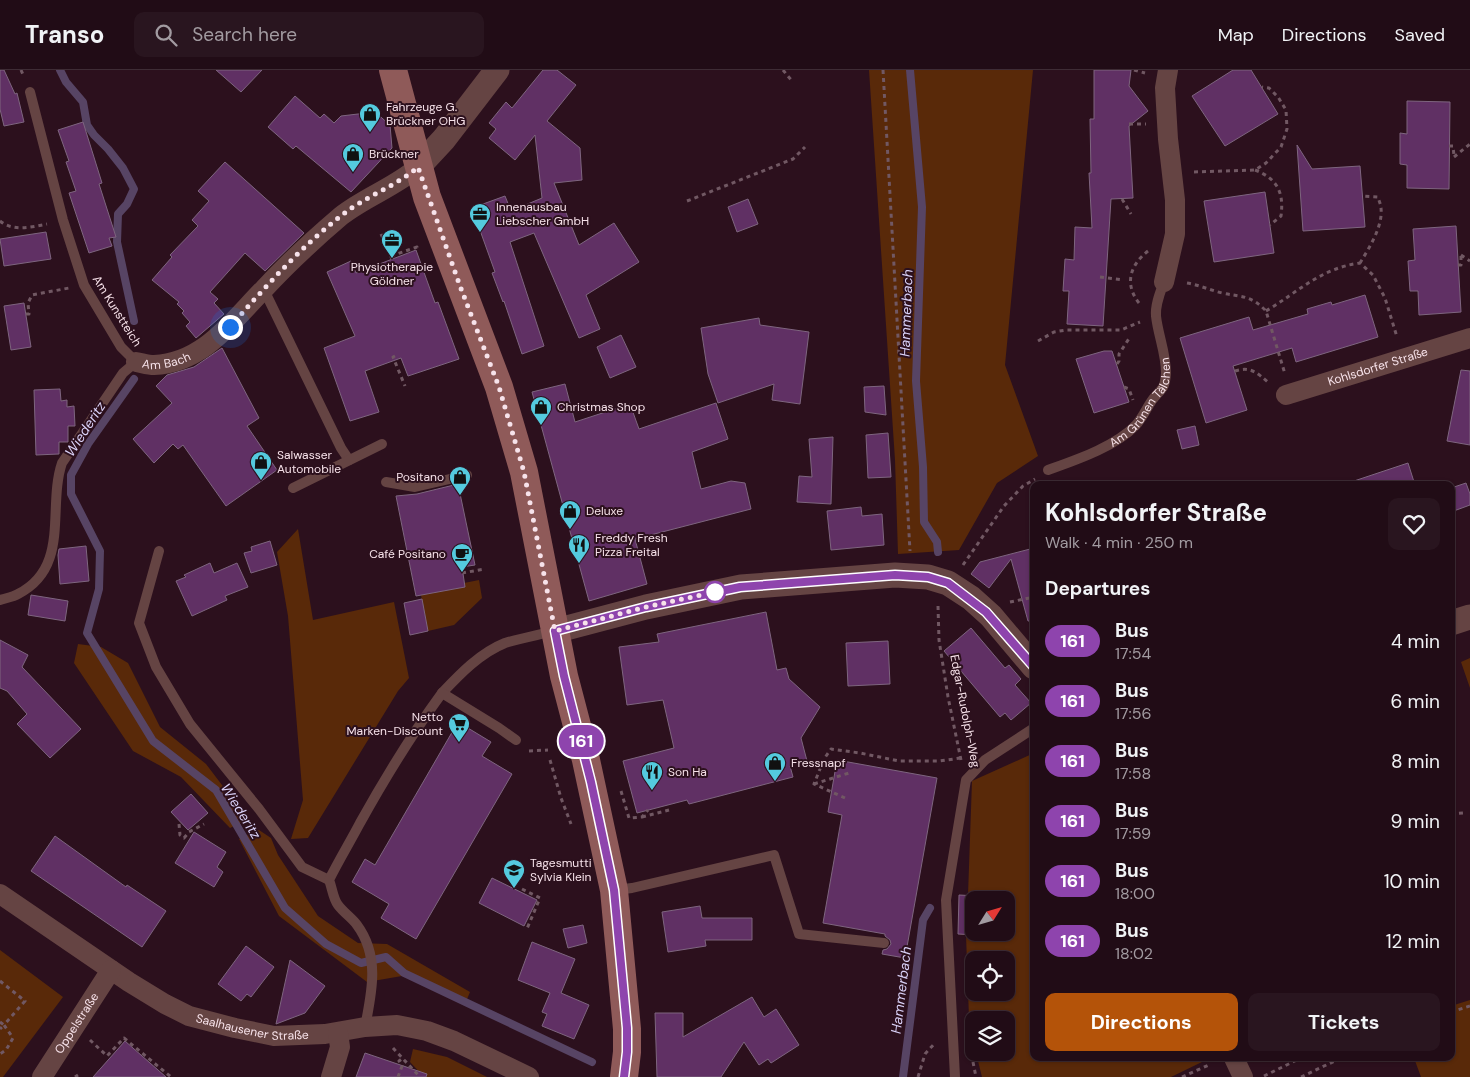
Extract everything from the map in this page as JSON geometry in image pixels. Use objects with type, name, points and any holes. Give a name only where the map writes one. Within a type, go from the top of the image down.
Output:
[{"type":"main road","points":[[393,70],[418,167],[460,286],[499,387],[524,472],[564,676],[588,767],[614,890],[627,1028],[624,1077]]},
{"type":"street","points":[[418,167],[444,139],[497,70]]},
{"type":"street","name":"Am Grünen Tälchen","points":[[1164,282],[1175,234],[1175,200],[1171,173],[1165,88],[1168,70]]},
{"type":"street","name":"Am Bach","points":[[136,362],[155,364],[178,360],[204,348],[230,327],[262,290],[309,243],[351,208],[404,179],[418,167]]},
{"type":"street","name":"Kohlsdorfer Straße","points":[[1288,394],[1470,338]]},
{"type":"street","points":[[555,631],[646,607],[740,587],[895,575],[928,577],[948,583],[986,612],[1030,662]]},
{"type":"street","points":[[1455,621],[1470,617]]},
{"type":"street","name":"Saalhausener Straße","points":[[0,894],[111,970],[165,1004],[189,1016],[274,1036],[338,1033],[365,1026],[397,1025],[427,1031],[454,1041],[529,1077]]},
{"type":"street","name":"Oppelstraße","points":[[42,1077],[111,970]]},
{"type":"street","points":[[331,1077],[340,1047],[338,1033]]},
{"type":"street","points":[[1235,1061],[1243,1077]]},
{"type":"lane","name":"Am Kunstteich","points":[[30,92],[63,220],[84,285],[121,347],[136,362]]},
{"type":"lane","name":"Am Grünen Tälchen","points":[[1048,470],[1098,451],[1118,438],[1135,426],[1153,399],[1163,390],[1166,373],[1156,314],[1158,298],[1164,282]]},
{"type":"lane","points":[[268,296],[341,448],[349,460]]},
{"type":"lane","name":"Am Bach","points":[[0,600],[19,594],[35,582],[46,567],[54,549],[58,475],[62,463],[113,388],[124,373],[136,362]]},
{"type":"lane","points":[[293,488],[382,444]]},
{"type":"lane","points":[[386,482],[415,487],[467,476]]},
{"type":"lane","points":[[159,551],[139,623],[156,667],[190,724],[259,809],[302,867],[330,880]]},
{"type":"lane","points":[[365,1026],[372,990],[371,951],[358,926],[337,904],[330,880],[340,857],[382,784],[421,722],[442,693],[464,670],[489,652],[505,644],[555,631]]},
{"type":"lane","points":[[442,693],[516,740]]},
{"type":"lane","points":[[966,780],[985,760],[1030,731]]},
{"type":"lane","name":"Edgar-Rudolph-Weg","points":[[955,1077],[946,900],[966,780]]},
{"type":"lane","points":[[614,890],[632,888],[774,855],[799,934],[884,944]]},
{"type":"path","points":[[783,70],[792,81]]},
{"type":"path","points":[[883,70],[910,554]]},
{"type":"path","points":[[1255,170],[1266,163],[1280,147],[1286,129],[1286,110],[1278,97],[1269,88],[1262,87]]},
{"type":"path","points":[[1129,124],[1152,124]]},
{"type":"path","points":[[1450,146],[1454,146],[1454,157],[1470,144]]},
{"type":"path","points":[[686,201],[793,159],[805,147]]},
{"type":"path","points":[[1171,173],[1255,170],[1265,174],[1276,184],[1282,204],[1280,216],[1270,225]]},
{"type":"path","points":[[1266,311],[1316,277],[1360,263],[1371,245],[1379,224],[1381,208],[1378,197],[1362,196]]},
{"type":"path","points":[[1122,199],[1131,214]]},
{"type":"path","points":[[0,221],[7,227],[26,228],[63,220]]},
{"type":"path","points":[[382,234],[391,258],[417,247],[420,256]]},
{"type":"path","points":[[1458,265],[1461,265],[1461,255],[1470,261]]},
{"type":"path","points":[[1360,263],[1374,275],[1384,298],[1402,358]]},
{"type":"path","points":[[1100,277],[1123,280]]},
{"type":"path","points":[[1164,282],[1189,283],[1222,293],[1245,296],[1258,303],[1266,311],[1288,394]]},
{"type":"path","points":[[26,314],[29,314],[28,303],[32,295],[75,286]]},
{"type":"path","points":[[1038,341],[1054,332],[1066,330],[1121,330],[1133,325]]},
{"type":"path","points":[[1116,364],[1119,361],[1119,354],[1130,337]]},
{"type":"path","points":[[395,356],[393,357],[405,386]]},
{"type":"path","points":[[1235,371],[1244,368],[1254,371],[1288,394]]},
{"type":"path","points":[[1032,481],[1048,470]]},
{"type":"path","points":[[958,567],[965,564],[1004,506],[1030,482]]},
{"type":"path","points":[[462,573],[485,569]]},
{"type":"path","points":[[1008,602],[1030,598]]},
{"type":"path","name":"Edgar-Rudolph-Weg","points":[[938,604],[939,640],[948,697],[966,780]]},
{"type":"path","points":[[814,784],[824,759],[831,749],[899,761],[939,761],[961,758]]},
{"type":"path","points":[[527,751],[548,750]]},
{"type":"path","points":[[550,760],[560,798],[573,828]]},
{"type":"path","points":[[814,784],[849,773]]},
{"type":"path","points":[[814,784],[845,798]]},
{"type":"path","points":[[621,790],[629,818],[642,817],[669,810]]},
{"type":"path","points":[[642,817],[648,810]]},
{"type":"path","points":[[1455,814],[1463,813]]},
{"type":"path","points":[[179,824],[180,835],[184,838],[204,824]]},
{"type":"path","points":[[522,889],[540,898],[526,931]]},
{"type":"path","points":[[0,981],[25,1001],[0,1029]]},
{"type":"path","points":[[1455,1011],[1470,1006]]},
{"type":"path","points":[[0,1022],[13,1038],[6,1050],[0,1054]]},
{"type":"path","points":[[918,1077],[925,1054],[938,1040],[952,1033]]},
{"type":"path","points":[[87,1038],[107,1056],[124,1038],[172,1077]]},
{"type":"path","points":[[387,1042],[420,1077]]},
{"type":"path","points":[[398,1077],[402,1066],[399,1061],[403,1058]]},
{"type":"path","points":[[1264,1076],[1295,1061]]},
{"type":"path","points":[[1301,1077],[1335,1061]]},
{"type":"path","points":[[1182,1077],[1211,1064]]},
{"type":"shaded area","points":[[869,70],[1033,70],[1005,365],[1038,456],[997,483],[959,550],[898,554],[895,460]]},
{"type":"shaded area","points":[[298,529],[313,620],[394,602],[409,678],[398,691],[308,838],[291,839],[303,800],[288,616],[277,552]]},
{"type":"shaded area","points":[[479,580],[482,598],[454,625],[428,631],[421,595],[464,587],[464,583]]},
{"type":"shaded area","points":[[78,644],[101,647],[128,663],[160,727],[206,764],[241,810],[244,821],[230,828],[181,777],[133,751],[74,663]]},
{"type":"shaded area","points":[[1470,658],[1470,688],[1461,662]]},
{"type":"shaded area","points":[[1030,755],[1030,1061],[1204,1061],[1171,1077],[982,1077],[978,1061],[1015,1061],[1015,1011],[969,1011],[968,1001],[1015,1001],[1015,951],[967,951],[966,941],[1015,941],[1015,891],[968,891],[972,781]]},
{"type":"shaded area","points":[[259,830],[271,838],[278,855],[318,916],[358,943],[387,944],[470,992],[465,1004],[402,976],[367,982],[279,916],[239,839]]},
{"type":"shaded area","points":[[959,895],[965,895],[965,935],[958,934]]},
{"type":"shaded area","points":[[0,950],[63,997],[3,1077],[0,1077]]},
{"type":"shaded area","points":[[1470,1000],[1470,1077],[1421,1077],[1415,1061],[1455,1061],[1455,1005]]},
{"type":"shaded area","points":[[413,1049],[447,1057],[487,1077],[424,1077],[410,1062]]},
{"type":"building","points":[[0,70],[4,70],[15,94],[17,93],[24,122],[4,126],[0,109]]},
{"type":"building","points":[[216,70],[262,70],[241,92]]},
{"type":"building","points":[[543,70],[557,70],[576,85],[547,121],[580,148],[582,180],[554,183],[579,245],[614,223],[639,262],[586,295],[600,329],[579,338],[534,233],[510,242],[544,346],[522,354],[504,301],[492,273],[495,272],[472,208],[505,196],[511,211],[542,198],[535,135],[515,160],[489,138],[496,129],[489,123],[506,102],[512,108]]},
{"type":"building","points":[[1094,70],[1131,70],[1129,86],[1148,111],[1129,126],[1133,198],[1111,199],[1103,326],[1067,324],[1069,291],[1063,291],[1065,259],[1074,260],[1075,227],[1092,228],[1089,173],[1091,173],[1090,119],[1094,119]]},
{"type":"building","points":[[1233,70],[1251,70],[1278,114],[1225,146],[1192,96]]},
{"type":"building","points":[[295,96],[320,118],[324,114],[334,123],[341,116],[375,112],[390,125],[392,148],[351,192],[296,146],[293,149],[268,127]]},
{"type":"building","points":[[1407,101],[1450,102],[1449,189],[1407,188],[1407,165],[1400,164],[1400,133],[1407,134]]},
{"type":"building","points":[[83,122],[102,183],[99,184],[116,237],[109,238],[112,246],[89,253],[69,193],[76,191],[66,162],[69,161],[58,130]]},
{"type":"building","points":[[1297,145],[1312,169],[1360,166],[1365,227],[1303,231]]},
{"type":"building","points":[[225,162],[304,233],[265,271],[245,253],[210,292],[218,299],[214,303],[224,314],[196,338],[186,326],[190,322],[182,313],[184,311],[177,304],[179,302],[152,280],[172,257],[170,255],[198,226],[192,220],[209,201],[198,191]]},
{"type":"building","points":[[1265,192],[1274,253],[1214,262],[1204,201]]},
{"type":"building","points":[[748,199],[758,224],[737,232],[728,207]]},
{"type":"building","points":[[1456,226],[1461,312],[1419,315],[1418,291],[1410,291],[1408,261],[1415,260],[1413,229]]},
{"type":"building","points":[[46,232],[51,259],[4,266],[0,239]]},
{"type":"building","points":[[416,250],[435,303],[438,302],[459,359],[408,376],[401,358],[365,371],[379,412],[350,421],[324,348],[355,336],[327,272],[351,261],[356,273]]},
{"type":"building","points":[[1365,295],[1378,337],[1296,362],[1292,348],[1233,366],[1247,410],[1206,423],[1180,338],[1249,317],[1253,330],[1308,314],[1307,309],[1331,302],[1332,305]]},
{"type":"building","points":[[24,303],[31,347],[11,350],[4,306]]},
{"type":"building","points":[[759,318],[760,325],[809,332],[800,404],[772,400],[774,384],[718,403],[708,374],[701,328]]},
{"type":"building","points":[[621,335],[636,367],[610,378],[597,347]]},
{"type":"building","points":[[222,348],[259,418],[247,426],[277,470],[226,506],[183,445],[178,449],[173,444],[154,463],[133,439],[172,403],[156,386],[167,375],[194,367]]},
{"type":"building","points":[[1104,351],[1112,351],[1129,402],[1094,413],[1076,359]]},
{"type":"building","points":[[1461,370],[1470,371],[1470,445],[1447,441]]},
{"type":"building","points":[[565,384],[575,422],[630,404],[639,429],[716,403],[728,439],[692,452],[701,489],[731,481],[745,483],[751,509],[635,539],[647,584],[589,601],[532,392]]},
{"type":"building","points":[[884,386],[886,415],[865,412],[864,387]]},
{"type":"building","points":[[60,389],[61,401],[67,400],[67,407],[74,406],[75,426],[68,426],[68,442],[59,442],[59,454],[36,455],[34,390]]},
{"type":"building","points":[[1195,426],[1199,445],[1182,449],[1177,430]]},
{"type":"building","points":[[888,433],[891,477],[868,478],[866,435]]},
{"type":"building","points":[[833,437],[831,504],[797,502],[799,476],[812,477],[809,439]]},
{"type":"building","points":[[1408,463],[1414,481],[1354,481]]},
{"type":"building","points":[[1466,483],[1470,494],[1470,505],[1455,511],[1455,487]]},
{"type":"building","points":[[458,484],[475,565],[462,567],[465,587],[416,596],[396,496],[417,494]]},
{"type":"building","points":[[861,507],[862,516],[882,514],[884,545],[831,550],[827,511]]},
{"type":"building","points":[[270,541],[277,565],[251,573],[244,553],[252,551],[251,547]]},
{"type":"building","points":[[86,546],[89,581],[60,584],[59,549]]},
{"type":"building","points":[[1030,549],[1030,621],[1028,621],[1011,559],[989,588],[971,574],[980,562]]},
{"type":"building","points":[[210,563],[214,573],[237,563],[248,587],[225,596],[227,600],[192,616],[176,581],[186,577],[184,575]]},
{"type":"building","points":[[31,595],[68,601],[65,621],[28,615]]},
{"type":"building","points":[[422,599],[428,631],[410,635],[404,603]]},
{"type":"building","points":[[766,612],[777,670],[786,668],[789,679],[820,707],[801,738],[807,761],[790,766],[793,777],[689,804],[687,800],[637,813],[623,761],[674,748],[663,700],[627,705],[619,647],[659,642],[657,634]]},
{"type":"building","points":[[971,628],[1005,668],[1009,665],[1021,679],[1015,685],[1030,704],[1011,720],[1005,713],[1000,717],[944,651]]},
{"type":"building","points":[[0,640],[28,655],[22,667],[81,729],[50,758],[17,724],[27,714],[7,691],[0,688]]},
{"type":"building","points":[[888,641],[890,684],[848,686],[846,643]]},
{"type":"building","points":[[458,722],[491,742],[482,756],[512,774],[416,939],[381,918],[389,904],[352,882],[365,859],[375,865]]},
{"type":"building","points":[[837,760],[937,778],[905,958],[882,954],[883,950],[887,949],[891,944],[885,934],[823,923],[842,815],[828,812]]},
{"type":"building","points":[[191,794],[208,813],[188,830],[171,812]]},
{"type":"building","points":[[194,832],[226,852],[217,867],[223,872],[214,887],[175,863]]},
{"type":"building","points":[[55,836],[126,887],[127,885],[166,911],[142,947],[31,871]]},
{"type":"building","points":[[492,878],[537,900],[524,926],[479,903]]},
{"type":"building","points":[[959,895],[965,895],[965,934],[958,934]]},
{"type":"building","points":[[700,906],[702,918],[752,918],[752,940],[705,940],[706,946],[668,952],[662,912]]},
{"type":"building","points":[[583,925],[587,943],[568,948],[563,929]]},
{"type":"building","points":[[532,942],[575,959],[561,993],[589,1005],[574,1039],[542,1026],[547,1014],[542,1012],[550,993],[518,980]]},
{"type":"building","points":[[246,946],[274,967],[251,997],[247,994],[241,1001],[218,984]]},
{"type":"building","points":[[290,960],[325,986],[305,1013],[276,1024]]},
{"type":"building","points":[[752,997],[764,1017],[776,1009],[799,1045],[771,1063],[768,1059],[759,1065],[744,1042],[721,1077],[657,1077],[655,1013],[683,1013],[683,1037]]},
{"type":"building","points":[[125,1041],[166,1077],[93,1077]]},
{"type":"building","points":[[365,1053],[427,1074],[426,1077],[356,1077]]},
{"type":"waterway","name":"Wiederitz","points":[[60,70],[66,82],[83,102],[87,125],[123,168],[134,189],[127,204],[118,214],[117,242],[134,321]]},
{"type":"waterway","name":"Hammerbach","points":[[910,70],[922,207],[916,381],[923,467],[924,522],[937,542],[938,552]]},
{"type":"waterway","name":"Wiederitz","points":[[134,379],[88,444],[71,475],[71,494],[100,551],[99,589],[87,633],[153,741],[216,790],[285,908],[326,944],[361,963],[386,957],[404,973],[592,1062]]},
{"type":"waterway","name":"Hammerbach","points":[[903,1077],[923,920],[930,908]]},
{"type":"bus line","name":"161","points":[[624,1077],[627,1028],[614,890],[586,760],[564,676],[555,631],[646,607],[740,587],[895,575],[928,577],[948,583],[971,598],[991,616],[1030,662]]},
{"type":"place","name":"Fahrzeuge G. Brückner OHG","points":[[370,133]]},
{"type":"place","name":"Brückner","points":[[353,173]]},
{"type":"place","name":"Innenausbau Liebscher GmbH","points":[[480,233]]},
{"type":"place","name":"Physiotherapie Göldner","points":[[392,259]]},
{"type":"place","name":"Christmas Shop","points":[[541,426]]},
{"type":"place","name":"Salwasser Automobile","points":[[261,481]]},
{"type":"place","name":"Positano","points":[[460,496]]},
{"type":"place","name":"Deluxe","points":[[570,530]]},
{"type":"place","name":"Freddy Fresh Pizza Freital","points":[[579,564]]},
{"type":"place","name":"Café Positano","points":[[462,573]]},
{"type":"place","name":"Netto Marken-Discount","points":[[459,743]]},
{"type":"place","name":"Fressnapf","points":[[775,782]]},
{"type":"place","name":"Son Ha","points":[[652,791]]},
{"type":"place","name":"Tagesmutti Sylvia Klein","points":[[514,889]]},
{"type":"route","points":[[230,327],[262,290],[309,243],[343,214],[371,196],[404,179],[418,167],[460,286],[499,387],[524,472],[555,631],[646,607],[715,592]]}]
